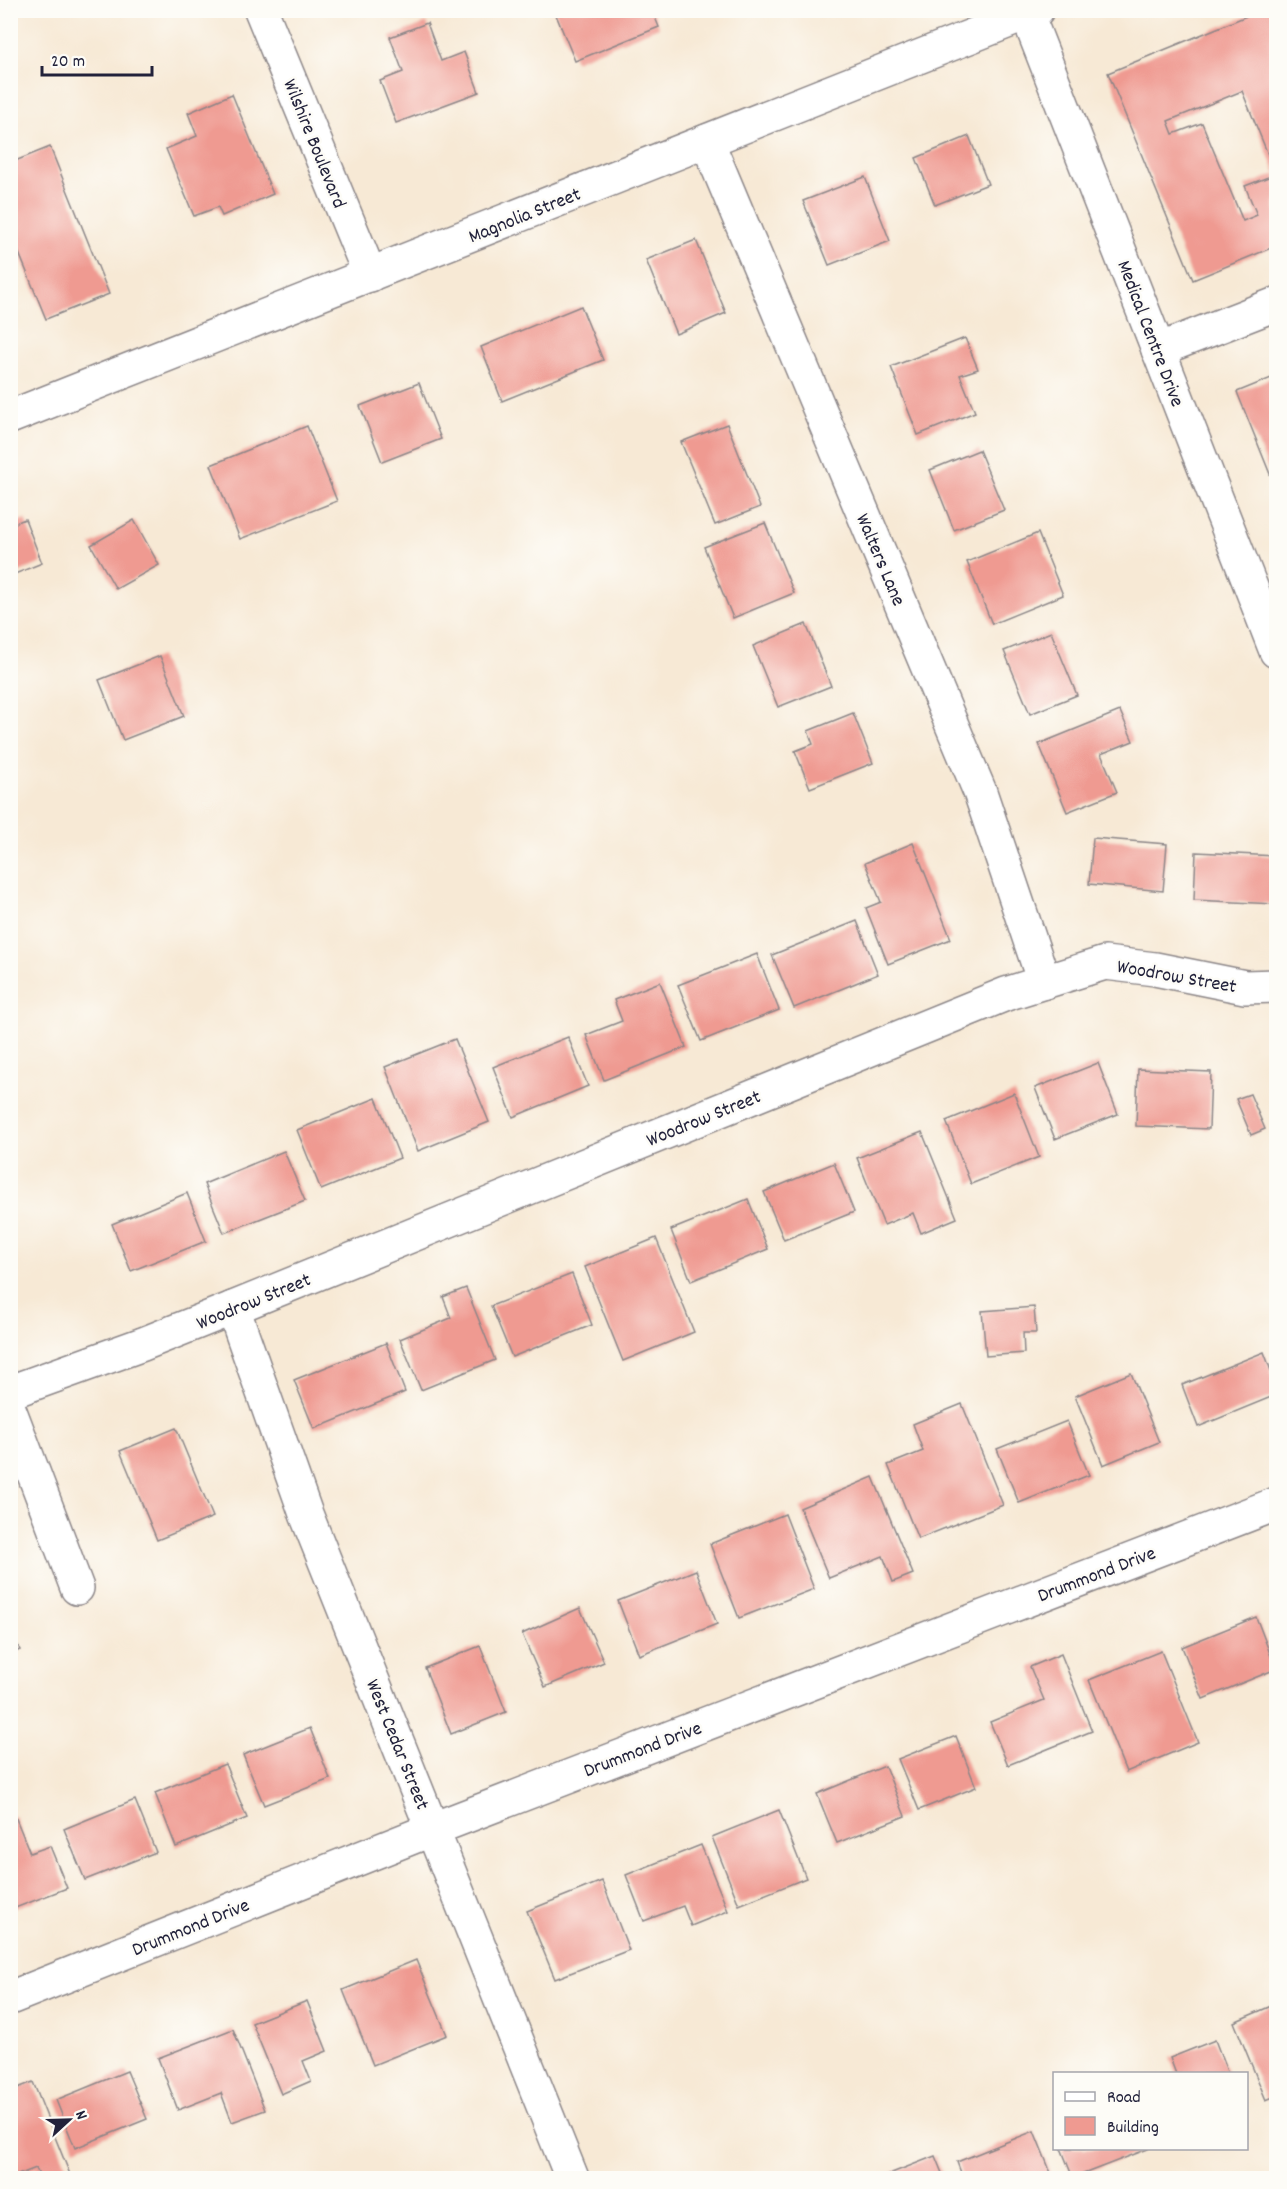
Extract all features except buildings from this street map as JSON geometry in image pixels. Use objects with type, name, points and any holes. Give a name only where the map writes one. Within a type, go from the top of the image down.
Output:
[{"type":"street","name":"Wilshire Boulevard","points":[[261,10],[370,275]]},
{"type":"street","name":"Magnolia Street","points":[[10,417],[707,141],[1015,15]]},
{"type":"street","name":"Medical Centre Drive","points":[[1015,15],[1158,351],[1276,651]]},
{"type":"street","name":"Walters Lane","points":[[707,141],[980,792],[1044,982]]},
{"type":"street","points":[[1158,351],[1276,304]]},
{"type":"street","name":"Woodrow Street","points":[[10,1392],[143,1344],[1006,994],[1105,963],[1155,969],[1245,987],[1276,986]]},
{"type":"street","name":"West Cedar Street","points":[[233,1308],[306,1514],[572,2178]]},
{"type":"street","points":[[10,1411],[77,1588]]},
{"type":"street","name":"Drummond Drive","points":[[10,1998],[433,1829],[1276,1504]]}]
